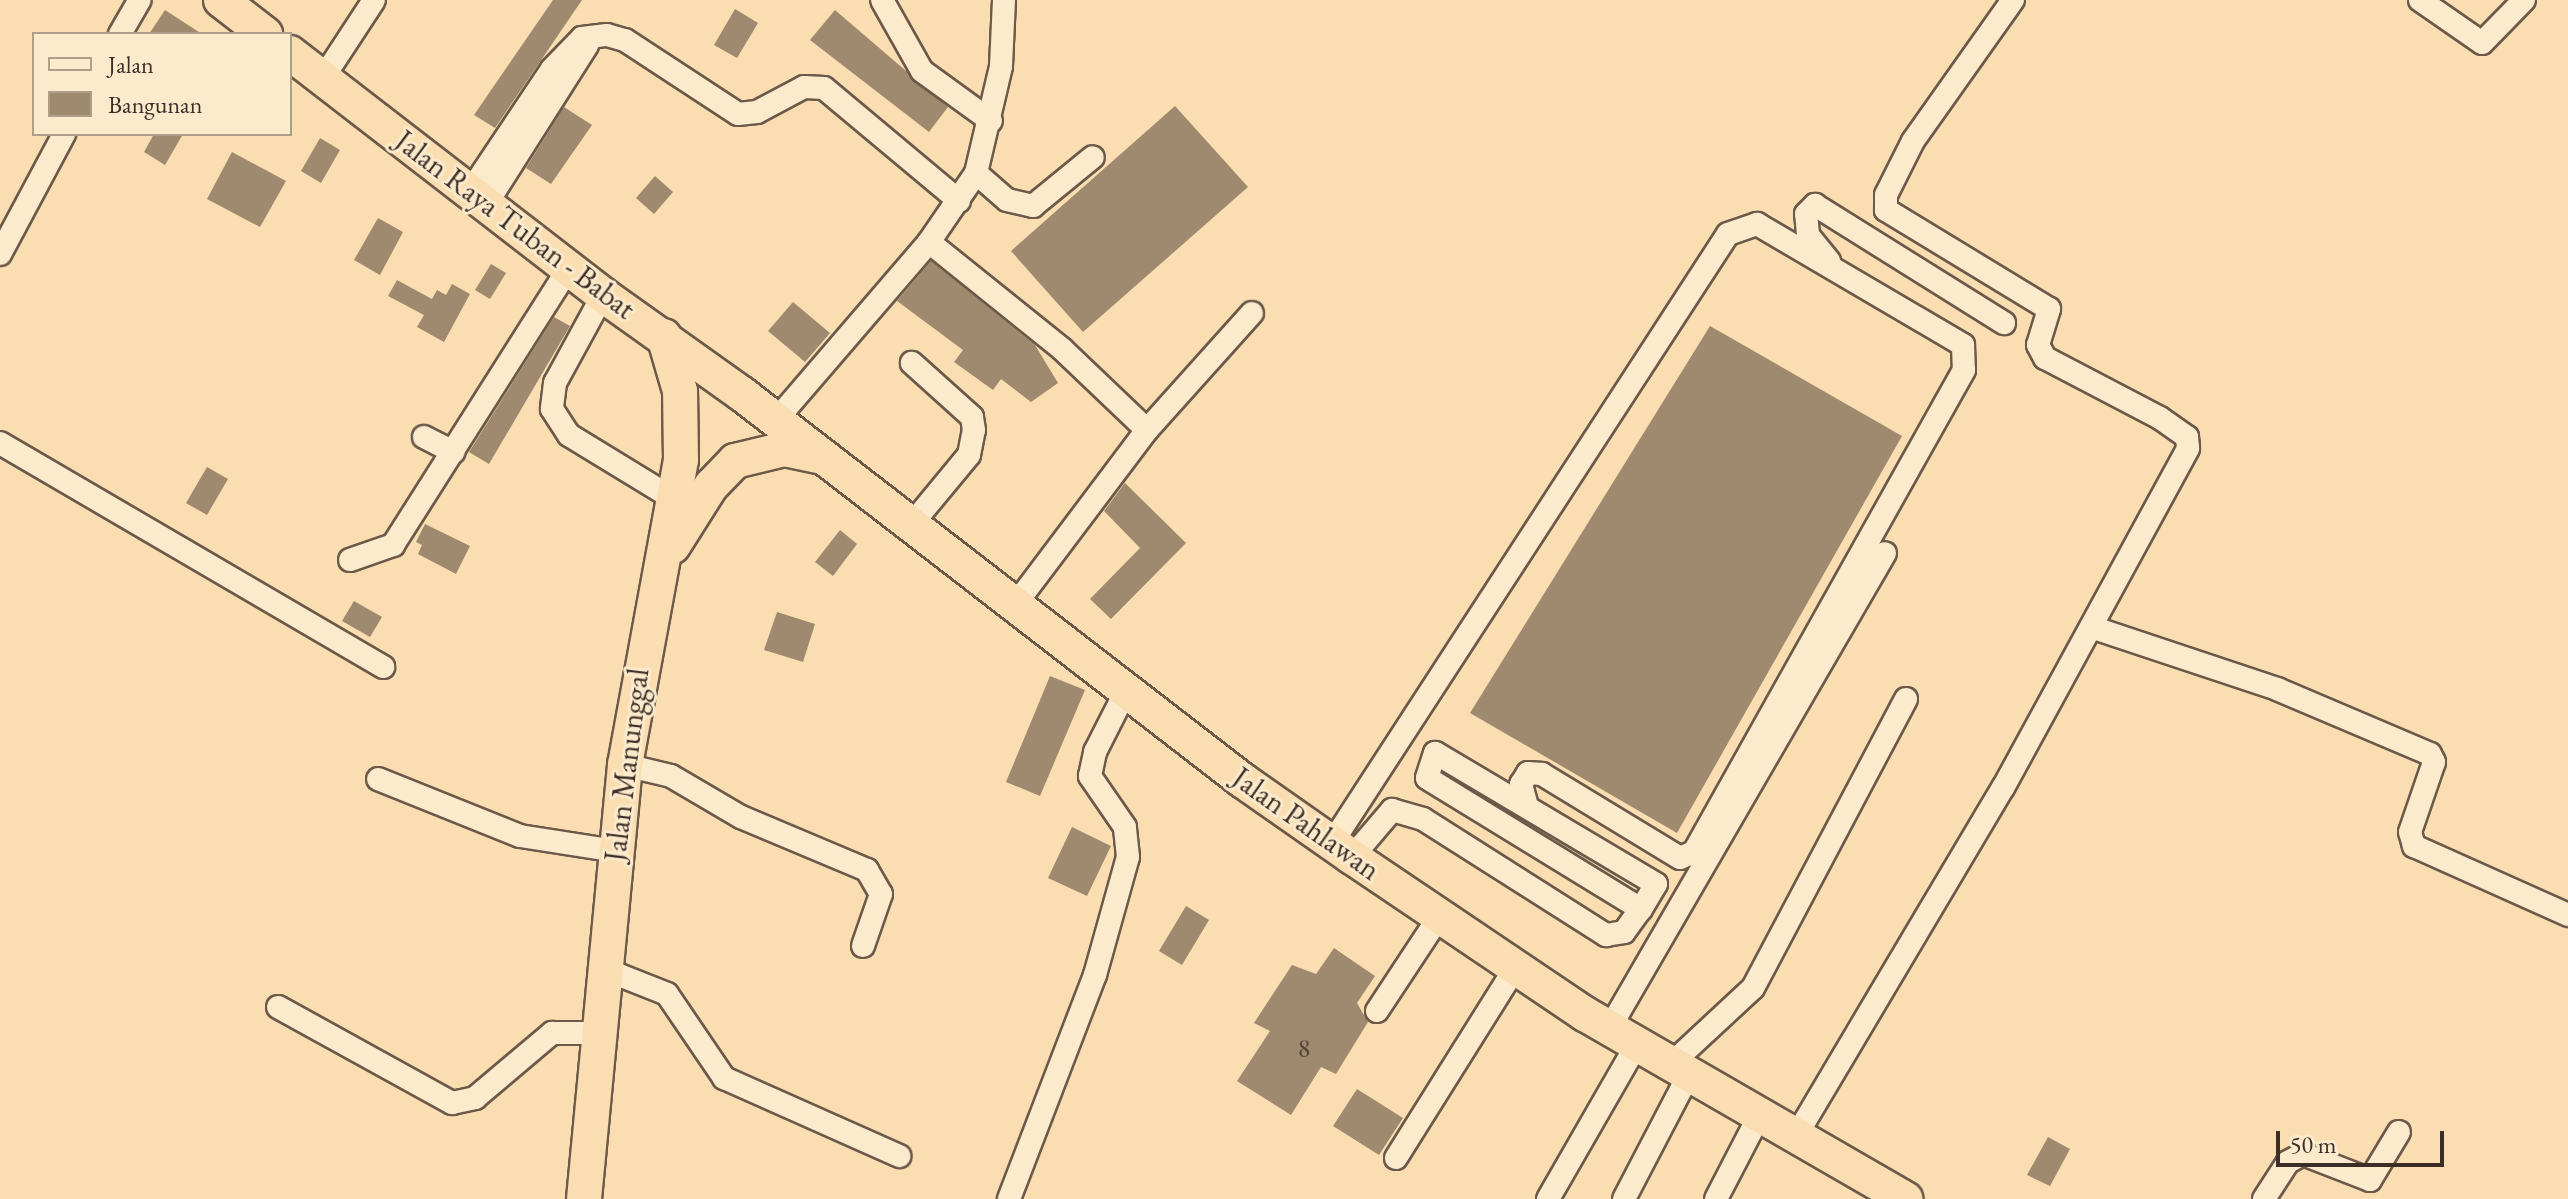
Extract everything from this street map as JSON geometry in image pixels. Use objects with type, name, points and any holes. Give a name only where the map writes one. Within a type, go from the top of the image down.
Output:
[{"type":"highway","points":[[221,0],[262,32]]},
{"type":"highway","name":"Jalan Raya Tuban - Babat","points":[[292,55],[603,295],[742,394]]},
{"type":"highway","name":"Jalan Manunggal","points":[[584,1199],[625,765],[640,663],[662,571],[674,499],[681,410],[664,336]]},
{"type":"highway","name":"Jalan Pahlawan","points":[[742,394],[1126,691],[1342,850],[1623,1038],[1796,1136],[1889,1195]]},
{"type":"highway","points":[[662,571],[692,513],[735,461],[785,449],[822,457]]},
{"type":"street","points":[[121,32],[140,0]]},
{"type":"street","points":[[323,78],[374,0]]},
{"type":"street","points":[[882,0],[922,71],[991,121]]},
{"type":"street","points":[[1796,1136],[2094,628],[2186,454],[2187,437],[2045,358],[2038,345],[2049,309],[1886,210],[1886,195],[1913,141],[2013,0]]},
{"type":"street","points":[[2420,0],[2482,43],[2524,0]]},
{"type":"street","points":[[776,420],[929,242],[976,173],[991,121],[1009,3]]},
{"type":"street","points":[[477,199],[552,69],[589,36],[625,40],[738,114],[757,112],[804,87],[824,88],[959,201]]},
{"type":"street","points":[[0,254],[63,136]]},
{"type":"street","points":[[976,173],[1007,200],[1033,206],[1093,157]]},
{"type":"street","points":[[1837,271],[1808,235],[1806,214],[1815,205],[2004,323]]},
{"type":"street","points":[[1342,850],[1728,234],[1757,224],[1963,345],[1964,370],[1694,852],[1680,858]]},
{"type":"street","points":[[929,242],[1062,349],[1147,430]]},
{"type":"street","points":[[350,560],[393,545],[569,268]]},
{"type":"street","points":[[603,295],[555,383],[552,409],[569,435],[674,499]]},
{"type":"street","points":[[1015,605],[1147,430],[1252,313]]},
{"type":"street","points":[[911,525],[969,455],[974,430],[972,417],[912,363]]},
{"type":"street","points":[[424,437],[453,452]]},
{"type":"street","points":[[0,443],[383,667]]},
{"type":"street","points":[[1548,1199],[1699,874],[1885,553]]},
{"type":"street","points":[[2094,628],[2277,689],[2430,754],[2434,762],[2410,832],[2414,846],[2568,915]]},
{"type":"street","points":[[1009,1199],[1095,975],[1128,857],[1125,827],[1090,776],[1095,752],[1126,691]]},
{"type":"street","points":[[1624,1199],[1679,1070],[1753,988],[1906,699]]},
{"type":"street","points":[[1342,850],[1392,810],[1423,819],[1606,935],[1624,932],[1641,909],[1656,884],[1526,803],[1435,753],[1427,778],[1641,909]]},
{"type":"street","points":[[625,765],[671,776],[741,817],[867,870],[881,894],[863,946]]},
{"type":"street","points":[[1526,803],[1521,784],[1528,773],[1542,774],[1680,858],[1699,874]]},
{"type":"street","points":[[378,779],[520,836],[616,851]]},
{"type":"street","points":[[1377,1011],[1439,917]]},
{"type":"street","points":[[1396,1158],[1515,968]]},
{"type":"street","points":[[604,969],[667,994],[724,1078],[899,1156]]},
{"type":"street","points":[[278,1007],[452,1103],[475,1098],[552,1033],[598,1033]]},
{"type":"street","points":[[1716,1199],[1759,1116]]},
{"type":"street","points":[[2264,1199],[2288,1162],[2303,1154],[2370,1180],[2399,1132]]},
{"type":"building","points":[[553,0],[582,0],[495,128],[474,115]]},
{"type":"building","points":[[735,9],[758,23],[737,58],[714,45]]},
{"type":"building","points":[[165,10],[199,32],[150,32]]},
{"type":"building","points":[[835,10],[948,107],[929,132],[810,40]]},
{"type":"building","points":[[1175,106],[1248,187],[1083,332],[1011,251]]},
{"type":"building","points":[[564,107],[592,125],[551,184],[526,168]]},
{"type":"building","points":[[153,136],[182,136],[165,165],[144,152]]},
{"type":"building","points":[[320,138],[340,150],[321,183],[301,171]]},
{"type":"building","points":[[232,152],[286,181],[260,227],[207,199]]},
{"type":"building","points":[[655,176],[673,192],[654,214],[636,198]]},
{"type":"building","points":[[378,218],[403,232],[380,275],[354,260]]},
{"type":"building","points":[[931,261],[1035,345],[1058,383],[1031,402],[1001,379],[993,390],[954,362],[963,350],[897,301]]},
{"type":"building","points":[[491,264],[506,273],[490,299],[475,290]]},
{"type":"building","points":[[397,280],[432,299],[437,290],[446,295],[452,284],[470,294],[444,342],[417,327],[424,315],[388,296]]},
{"type":"building","points":[[793,302],[830,333],[805,362],[768,331]]},
{"type":"building","points":[[554,317],[570,326],[489,464],[469,452]]},
{"type":"building","points":[[1710,326],[1902,436],[1677,833],[1470,713]]},
{"type":"building","points":[[207,467],[228,479],[207,515],[186,503]]},
{"type":"building","points":[[1125,483],[1186,543],[1111,619],[1090,599],[1140,548],[1104,511]]},
{"type":"building","points":[[425,524],[470,546],[456,574],[418,554],[422,545],[416,542]]},
{"type":"building","points":[[840,530],[857,544],[833,576],[815,562]]},
{"type":"building","points":[[354,601],[382,617],[370,637],[342,621]]},
{"type":"building","points":[[777,612],[815,624],[803,662],[764,650]]},
{"type":"building","points":[[1050,676],[1085,690],[1040,796],[1006,782]]},
{"type":"building","points":[[1072,827],[1111,846],[1087,896],[1048,878]]},
{"type":"building","points":[[1186,906],[1209,920],[1182,965],[1159,951]]},
{"type":"building","points":[[1334,948],[1375,976],[1357,1003],[1368,1022],[1336,1074],[1321,1067],[1291,1115],[1237,1081],[1270,1031],[1254,1023],[1292,965],[1316,974]]},
{"type":"building","points":[[1357,1089],[1403,1118],[1379,1155],[1333,1126]]},
{"type":"building","points":[[2048,1137],[2070,1149],[2050,1186],[2027,1175]]}]
